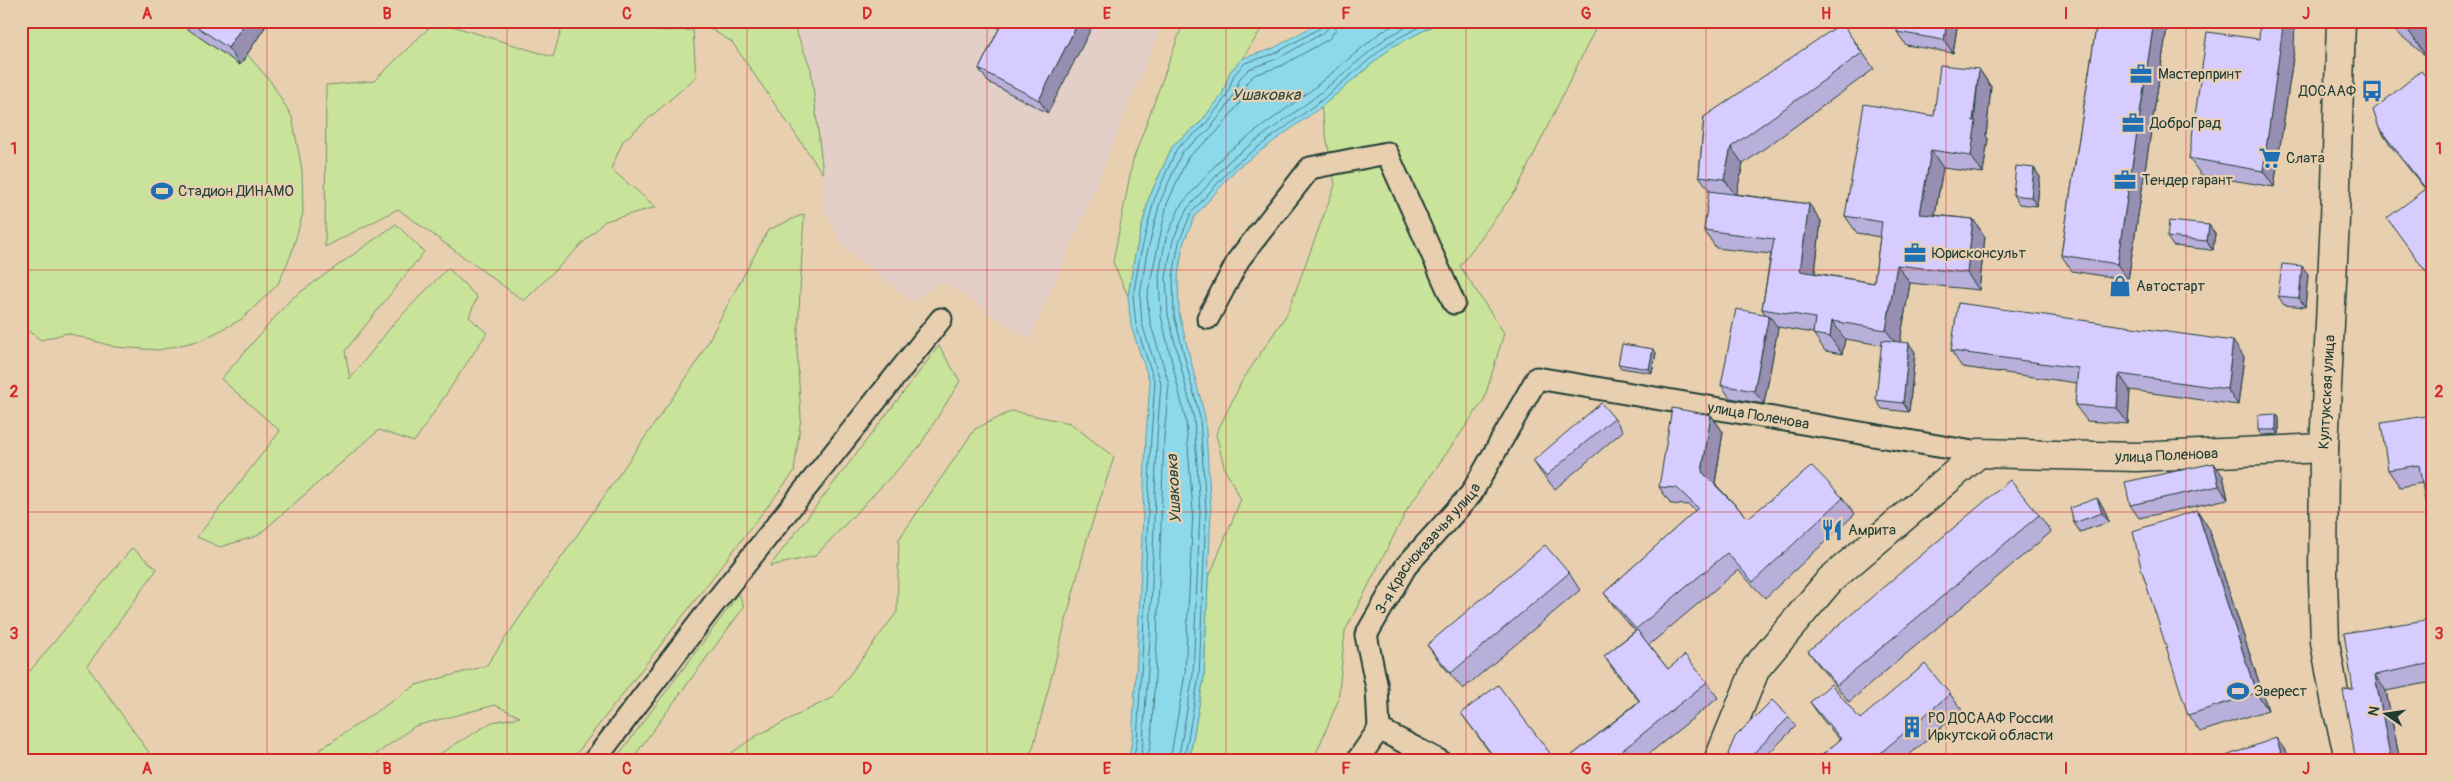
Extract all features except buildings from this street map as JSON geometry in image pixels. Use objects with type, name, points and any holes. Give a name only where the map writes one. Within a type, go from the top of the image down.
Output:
[{"type":"street","name":"Култукская улица","points":[[2340,21],[2335,220],[2324,448],[2323,579],[2325,642],[2336,704],[2350,761]]},
{"type":"street","points":[[1208,318],[1239,259],[1310,168],[1387,153],[1454,303]]},
{"type":"street","points":[[594,761],[712,606],[941,319]]},
{"type":"street","name":"улица Поленова","points":[[1537,378],[1979,453],[2136,456],[2324,448]]},
{"type":"street","name":"3-я Красноказачья улица","points":[[1380,729],[1377,688],[1366,635],[1406,566],[1471,494],[1537,378]]},
{"type":"street","points":[[1718,761],[1756,668],[1768,653],[1830,580],[1979,453]]},
{"type":"street","points":[[1357,761],[1380,729],[1440,761]]},
{"type":"shaded area","points":[[788,21],[1163,21],[1082,220],[1029,339],[943,281],[912,301],[845,248],[825,212],[823,174],[811,69],[794,26]]},
{"type":"green space","name":"Стадион ДИНАМО","points":[[21,21],[263,21],[267,24],[247,54],[271,82],[292,117],[302,170],[303,213],[291,255],[278,284],[242,319],[202,340],[159,350],[115,347],[67,333],[41,340],[21,326]]},
{"type":"green space","points":[[436,21],[553,57],[564,21],[632,21],[655,31],[693,30],[696,77],[623,141],[611,169],[656,207],[605,221],[524,301],[398,209],[325,247],[326,85],[374,81]]},
{"type":"green space","points":[[698,21],[788,21],[794,26],[811,69],[823,174],[732,42]]},
{"type":"green space","points":[[1184,21],[1266,21],[1243,58],[1230,72],[1222,95],[1200,123],[1173,145],[1149,198],[1135,255],[1128,296],[1113,262],[1133,160]]},
{"type":"green space","points":[[1442,21],[1599,21],[1517,189],[1460,266],[1504,333],[1484,400],[1408,508],[1345,631],[1338,701],[1313,761],[1189,761],[1204,677],[1208,580],[1241,499],[1225,470],[1216,434],[1242,381],[1287,314],[1335,185],[1321,107],[1392,47]]},
{"type":"green space","points":[[804,214],[797,350],[801,417],[794,472],[571,761],[428,761],[492,722],[520,717],[495,705],[415,726],[367,761],[303,761],[416,685],[486,666],[696,364],[768,230]]},
{"type":"green space","points":[[396,224],[424,252],[345,351],[350,379],[395,322],[448,268],[477,297],[469,317],[487,333],[414,442],[379,430],[257,536],[220,547],[197,537],[280,431],[221,379],[291,299]]},
{"type":"green space","points":[[939,346],[960,381],[919,447],[815,556],[770,566]]},
{"type":"green space","points":[[1012,411],[1070,423],[1114,457],[1087,539],[1033,748],[1026,761],[720,761],[756,736],[833,697],[897,612],[899,539],[975,429]]},
{"type":"green space","points":[[132,548],[157,569],[87,666],[155,761],[21,761],[21,663],[30,671]]},
{"type":"green space","points":[[739,594],[744,607],[632,759],[614,761]]},
{"type":"water","name":"Ушаковка","points":[[1322,21],[1442,21],[1392,47],[1321,107],[1237,168],[1195,216],[1183,244],[1178,277],[1179,314],[1205,417],[1211,511],[1204,677],[1189,761],[1128,761],[1132,741],[1138,640],[1146,436],[1150,383],[1131,326],[1128,296],[1135,255],[1149,198],[1173,145],[1200,123],[1222,95],[1230,72],[1243,58],[1272,49]]},
{"type":"place","name":"Мастерпринт","points":[[2141,74]]},
{"type":"place","name":"ДОСААФ","points":[[2372,91]]},
{"type":"place","name":"ДоброГрад","points":[[2133,123]]},
{"type":"place","name":"Слата","points":[[2270,158]]},
{"type":"place","name":"Тендер гарант","points":[[2125,180]]},
{"type":"place","name":"Стадион ДИНАМО","points":[[162,191]]},
{"type":"place","name":"Юрисконсульт","points":[[1915,253]]},
{"type":"place","name":"Автостарт","points":[[2120,286]]},
{"type":"place","name":"Амрита","points":[[1832,530]]},
{"type":"place","name":"Эверест","points":[[2238,691]]},
{"type":"place","name":"РО ДОСААФ России Иркутской области","points":[[1912,727]]}]
